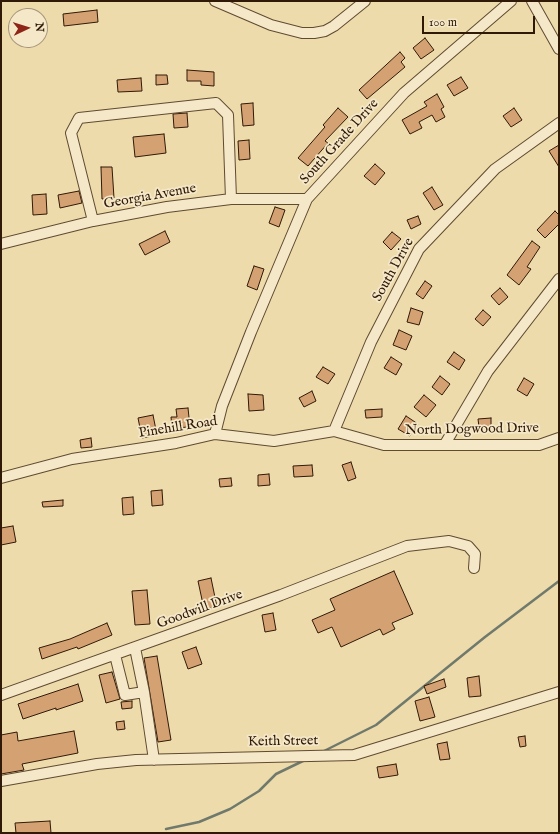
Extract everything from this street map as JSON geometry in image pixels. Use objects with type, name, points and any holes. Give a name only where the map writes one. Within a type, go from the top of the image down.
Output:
[{"type":"street","points":[[214,1],[271,26],[290,31],[308,33],[324,31],[334,26],[365,1]]},
{"type":"street","name":"South Grade Drive","points":[[215,434],[222,406],[251,332],[307,199],[404,93],[511,1]]},
{"type":"street","points":[[532,1],[559,49]]},
{"type":"street","points":[[93,221],[71,133],[79,118],[216,103],[228,115],[231,199]]},
{"type":"street","name":"South Drive","points":[[334,431],[371,342],[419,249],[495,169],[559,123]]},
{"type":"street","name":"Georgia Avenue","points":[[1,244],[93,221],[167,207],[231,199],[307,199]]},
{"type":"street","points":[[445,444],[488,371],[559,280]]},
{"type":"street","name":"Pinehill Road","points":[[1,478],[72,459],[176,443],[215,434],[274,440],[334,431],[384,446]]},
{"type":"street","name":"North Dogwood Drive","points":[[384,446],[445,444],[539,444],[559,438]]},
{"type":"street","name":"Goodwill Drive","points":[[1,695],[281,595],[407,546],[449,541],[468,546],[475,554],[474,568]]},
{"type":"street","points":[[135,648],[144,692],[154,760]]},
{"type":"street","points":[[115,655],[125,695],[144,692]]},
{"type":"street","name":"Keith Street","points":[[1,781],[97,764],[154,760],[354,755],[559,692]]},
{"type":"building","points":[[97,10],[98,22],[64,26],[63,14]]},
{"type":"building","points":[[425,38],[434,50],[421,59],[413,48]]},
{"type":"building","points":[[400,52],[405,58],[401,62],[405,67],[367,99],[359,90]]},
{"type":"building","points":[[187,70],[214,72],[214,86],[201,85],[201,81],[187,81]]},
{"type":"building","points":[[156,75],[167,75],[168,84],[156,85]]},
{"type":"building","points":[[461,77],[468,88],[454,96],[447,85]]},
{"type":"building","points":[[141,78],[142,91],[118,92],[117,80]]},
{"type":"building","points":[[437,94],[444,107],[441,109],[445,117],[436,122],[432,115],[419,122],[422,128],[410,134],[402,120],[427,106],[424,102]]},
{"type":"building","points":[[253,103],[254,125],[243,126],[241,104]]},
{"type":"building","points":[[338,108],[348,117],[325,141],[328,143],[308,166],[298,158],[325,127],[323,125]]},
{"type":"building","points":[[514,108],[522,120],[511,127],[503,116]]},
{"type":"building","points":[[187,113],[188,127],[174,128],[173,114]]},
{"type":"building","points":[[164,134],[166,153],[135,157],[133,137]]},
{"type":"building","points":[[249,140],[250,159],[239,160],[238,141]]},
{"type":"building","points":[[559,145],[559,167],[549,151]]},
{"type":"building","points":[[375,164],[385,173],[375,185],[364,176]]},
{"type":"building","points":[[101,167],[112,167],[114,198],[102,199]]},
{"type":"building","points":[[432,187],[443,205],[434,210],[423,193]]},
{"type":"building","points":[[79,191],[82,203],[60,208],[58,195]]},
{"type":"building","points":[[46,194],[47,214],[33,215],[32,195]]},
{"type":"building","points":[[275,207],[285,210],[279,227],[269,223]]},
{"type":"building","points":[[555,211],[559,215],[559,224],[545,238],[537,230]]},
{"type":"building","points":[[418,216],[421,224],[411,229],[407,220]]},
{"type":"building","points":[[165,231],[170,242],[145,255],[139,244]]},
{"type":"building","points":[[392,232],[401,239],[391,250],[383,242]]},
{"type":"building","points":[[532,241],[540,247],[527,267],[531,269],[519,285],[507,275]]},
{"type":"building","points":[[254,266],[264,269],[257,290],[247,286]]},
{"type":"building","points":[[425,281],[432,286],[423,299],[416,294]]},
{"type":"building","points":[[500,288],[508,297],[499,305],[491,296]]},
{"type":"building","points":[[411,308],[423,312],[419,325],[407,322]]},
{"type":"building","points":[[483,310],[491,317],[483,326],[475,319]]},
{"type":"building","points":[[399,330],[412,336],[406,350],[393,345]]},
{"type":"building","points":[[454,352],[465,360],[459,370],[447,362]]},
{"type":"building","points":[[391,357],[402,364],[396,375],[384,368]]},
{"type":"building","points":[[323,367],[335,374],[328,384],[316,377]]},
{"type":"building","points":[[440,376],[450,384],[442,395],[432,387]]},
{"type":"building","points":[[524,378],[534,384],[527,396],[517,390]]},
{"type":"building","points":[[312,391],[316,401],[304,407],[299,398]]},
{"type":"building","points":[[248,394],[263,395],[264,410],[249,411]]},
{"type":"building","points":[[424,395],[436,405],[426,417],[414,407]]},
{"type":"building","points":[[188,408],[190,427],[172,428],[171,417],[177,417],[176,409]]},
{"type":"building","points":[[382,409],[382,417],[366,418],[365,410]]},
{"type":"building","points":[[153,415],[157,435],[142,438],[138,418]]},
{"type":"building","points":[[406,416],[418,424],[410,436],[398,429]]},
{"type":"building","points":[[491,418],[491,426],[479,427],[478,419]]},
{"type":"building","points":[[91,438],[92,447],[81,448],[80,440]]},
{"type":"building","points":[[351,462],[356,478],[348,481],[342,465]]},
{"type":"building","points":[[312,465],[313,476],[294,477],[293,466]]},
{"type":"building","points":[[269,474],[270,485],[258,486],[258,475]]},
{"type":"building","points":[[231,478],[232,486],[220,487],[219,479]]},
{"type":"building","points":[[162,490],[163,505],[152,506],[151,491]]},
{"type":"building","points":[[133,497],[134,514],[123,515],[122,498]]},
{"type":"building","points":[[63,500],[63,506],[43,507],[42,502]]},
{"type":"building","points":[[13,526],[16,542],[1,545],[1,528]]},
{"type":"building","points":[[394,571],[413,614],[392,623],[395,629],[383,635],[380,629],[341,647],[332,627],[318,633],[312,620],[335,610],[330,599]]},
{"type":"building","points":[[211,578],[217,607],[204,609],[198,581]]},
{"type":"building","points":[[147,590],[150,624],[135,625],[132,591]]},
{"type":"building","points":[[273,613],[276,630],[265,632],[262,615]]},
{"type":"building","points":[[107,623],[112,635],[78,649],[77,647],[42,659],[39,648],[70,639]]},
{"type":"building","points":[[196,647],[202,664],[188,669],[182,652]]},
{"type":"building","points":[[157,656],[171,740],[158,742],[144,658]]},
{"type":"building","points":[[112,672],[120,699],[106,703],[99,675]]},
{"type":"building","points":[[479,676],[481,696],[469,697],[467,678]]},
{"type":"building","points":[[444,679],[446,687],[427,694],[424,686]]},
{"type":"building","points":[[78,684],[83,701],[23,719],[18,704]]},
{"type":"building","points":[[429,697],[435,717],[420,721],[415,701]]},
{"type":"building","points":[[132,701],[132,708],[122,709],[121,702]]},
{"type":"building","points":[[124,721],[125,729],[117,730],[116,722]]},
{"type":"building","points":[[74,731],[78,753],[22,764],[24,770],[1,774],[1,735],[17,732],[18,741]]},
{"type":"building","points":[[525,736],[526,746],[520,747],[518,737]]},
{"type":"building","points":[[447,742],[450,759],[440,760],[437,744]]},
{"type":"building","points":[[396,764],[398,775],[379,778],[377,767]]},
{"type":"building","points":[[50,821],[51,833],[16,833],[15,823]]},
{"type":"waterway","points":[[322,752],[376,725],[485,637],[559,581]]},
{"type":"waterway","points":[[166,829],[199,822],[230,809],[259,791],[276,774],[305,760]]}]
